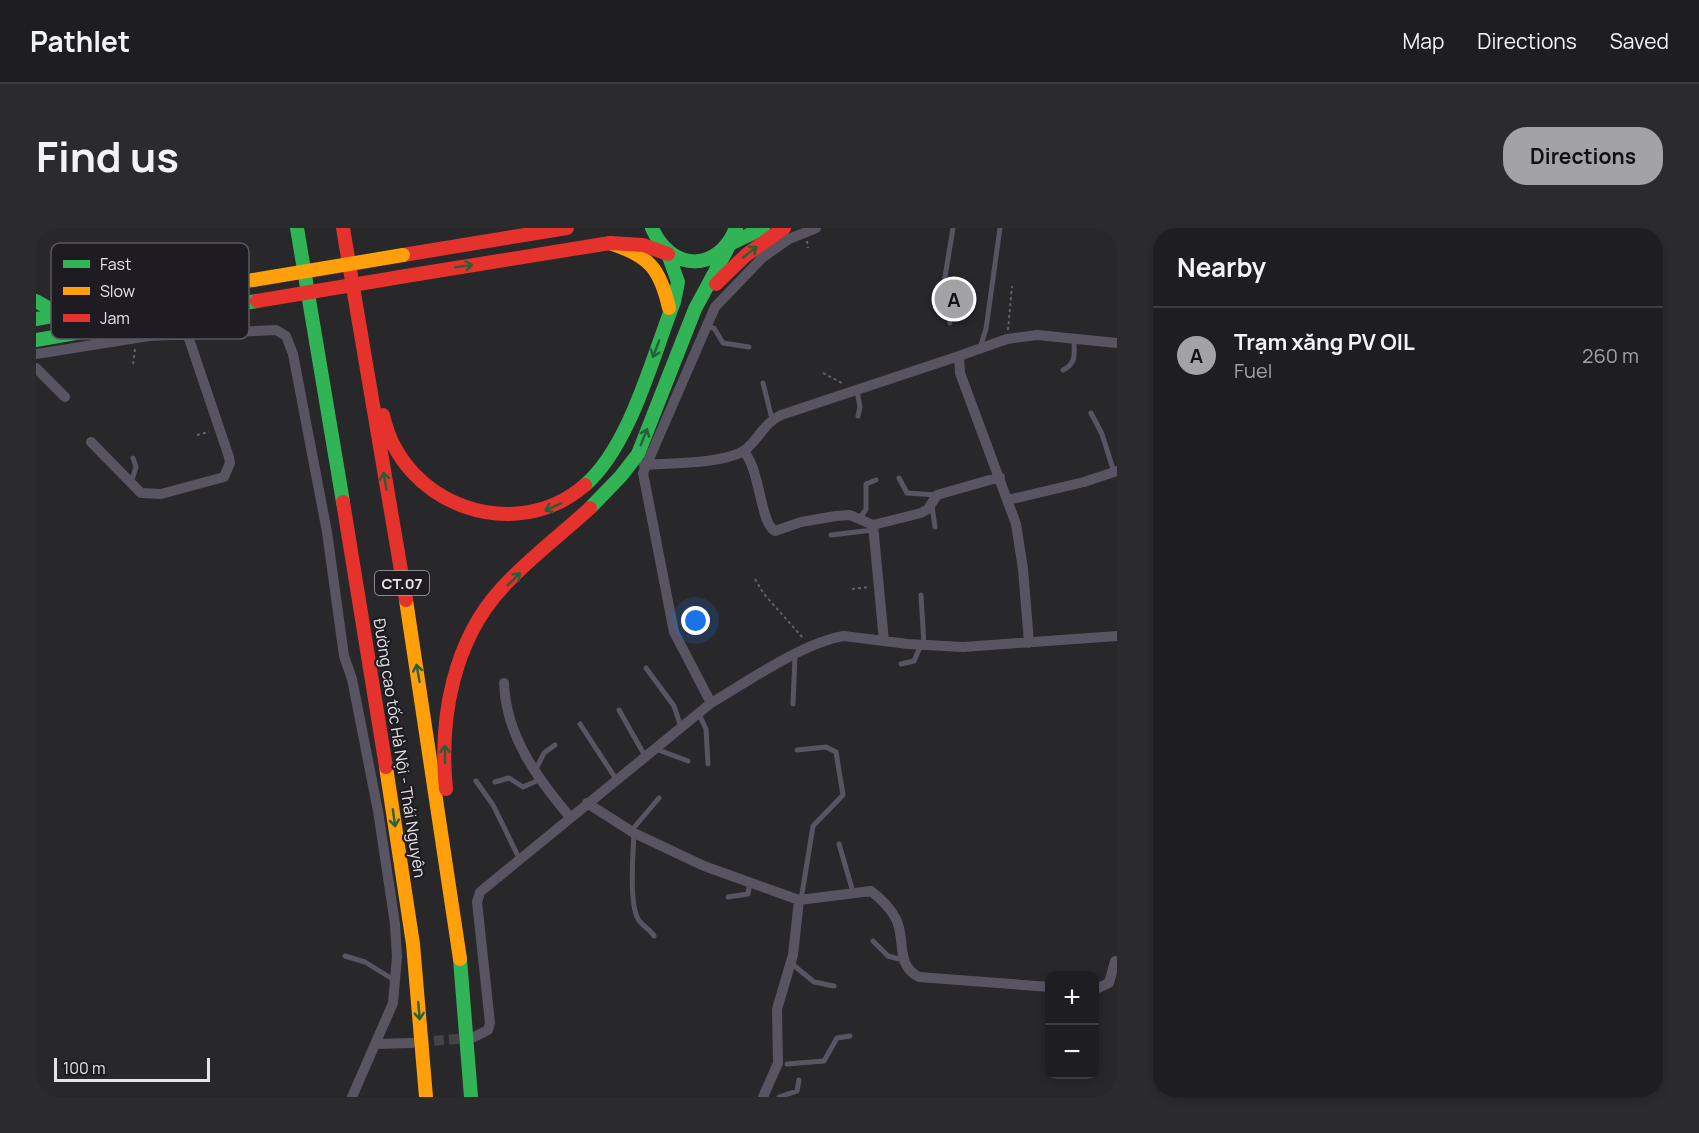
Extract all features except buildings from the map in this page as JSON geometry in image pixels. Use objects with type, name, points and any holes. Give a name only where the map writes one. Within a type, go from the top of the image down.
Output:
[{"type":"main road","points":[[287,228],[351,610],[372,673]]},
{"type":"main road","name":"Đường cao tốc Hà Nội - Thái Nguyên","points":[[297,228],[372,673],[413,944],[426,1097]]},
{"type":"main road","name":"Đường cao tốc Hà Nội - Thái Nguyên","points":[[343,228],[421,692],[458,938],[471,1097]]},
{"type":"main road","points":[[352,228],[384,420],[392,442],[414,474],[456,506],[475,513],[501,516],[538,513],[574,496],[608,466],[619,444],[670,313],[678,282],[668,254],[658,244],[652,228]]},
{"type":"main road","points":[[249,281],[567,228]]},
{"type":"main road","points":[[458,938],[456,863],[445,784],[445,740],[459,659],[484,609],[524,568],[605,495],[638,454],[695,309],[730,244],[736,228]]},
{"type":"main road","points":[[249,303],[610,243],[643,245],[681,261],[695,262],[714,257],[730,244],[763,228]]},
{"type":"main road","points":[[695,309],[721,278],[746,255],[784,228]]},
{"type":"main road","points":[[610,243],[636,251],[650,260],[665,287],[670,313]]},
{"type":"main road","points":[[36,301],[51,309]]},
{"type":"main road","points":[[36,319],[51,316]]},
{"type":"main road","points":[[36,340],[51,337]]},
{"type":"street","points":[[711,703],[672,623],[643,472],[644,465],[664,428],[715,307],[762,258],[795,236],[816,228]]},
{"type":"street","points":[[249,332],[276,330],[286,336],[293,354],[327,532],[344,656],[352,680],[378,810],[395,924],[396,981],[393,1003],[352,1097]]},
{"type":"street","points":[[644,465],[719,458],[743,451],[772,419],[1007,339],[1037,335],[1117,343]]},
{"type":"street","points":[[36,354],[128,339]]},
{"type":"street","points":[[90,442],[141,493],[160,494],[224,477],[230,463],[226,447],[189,339]]},
{"type":"street","points":[[958,356],[960,372],[1016,524],[1023,569],[1029,643]]},
{"type":"street","points":[[36,368],[65,397]]},
{"type":"street","points":[[743,451],[749,458],[770,529],[781,531],[798,523],[836,516],[860,518],[873,527],[884,641]]},
{"type":"street","points":[[1008,500],[1116,471]]},
{"type":"street","points":[[873,527],[921,513],[934,499],[1000,477]]},
{"type":"street","points":[[474,1037],[488,1029],[490,1023],[477,897],[490,882],[711,703],[795,655],[844,636],[963,647],[1117,636]]},
{"type":"street","points":[[504,683],[507,706],[527,762],[570,817]]},
{"type":"street","points":[[587,803],[632,832],[704,866],[800,900],[871,891],[895,917],[904,960],[908,969],[919,977],[1045,987]]},
{"type":"street","points":[[763,1097],[783,1064],[777,1009],[791,963],[800,900]]},
{"type":"street","points":[[1099,988],[1109,983],[1115,961]]},
{"type":"street","points":[[376,1044],[412,1043]]},
{"type":"lane","points":[[950,323],[944,283],[953,228]]},
{"type":"lane","points":[[980,348],[986,329],[1000,228]]},
{"type":"lane","points":[[705,327],[714,328],[723,343],[749,347]]},
{"type":"lane","points":[[1063,370],[1074,362],[1074,338]]},
{"type":"lane","points":[[764,383],[772,419]]},
{"type":"lane","points":[[855,392],[860,407],[858,416]]},
{"type":"lane","points":[[1091,413],[1116,471]]},
{"type":"lane","points":[[131,485],[135,472],[133,458]]},
{"type":"lane","points":[[899,478],[907,493],[934,499],[934,527]]},
{"type":"lane","points":[[860,518],[866,509],[866,484],[876,480]]},
{"type":"lane","points":[[831,535],[873,527]]},
{"type":"lane","points":[[902,664],[914,662],[922,645],[921,595]]},
{"type":"lane","points":[[794,704],[795,655]]},
{"type":"lane","points":[[646,668],[674,706],[681,727]]},
{"type":"lane","points":[[619,710],[645,756]]},
{"type":"lane","points":[[699,712],[706,729],[708,764]]},
{"type":"lane","points":[[580,724],[616,779]]},
{"type":"lane","points":[[495,782],[511,778],[523,787],[537,776],[544,753],[555,745]]},
{"type":"lane","points":[[797,750],[826,747],[836,752],[843,795],[813,826],[800,900]]},
{"type":"lane","points":[[655,748],[688,761]]},
{"type":"lane","points":[[476,781],[493,805],[519,858]]},
{"type":"lane","points":[[654,936],[642,924],[636,913],[632,832],[659,798]]},
{"type":"lane","points":[[839,844],[853,892]]},
{"type":"lane","points":[[728,897],[748,894],[750,881]]},
{"type":"lane","points":[[873,941],[888,956],[904,960]]},
{"type":"lane","points":[[345,956],[365,962],[396,981]]},
{"type":"lane","points":[[791,963],[814,982],[834,986]]},
{"type":"lane","points":[[783,1064],[824,1061],[837,1038],[850,1036]]},
{"type":"lane","points":[[779,1097],[797,1091],[799,1080]]},
{"type":"path","points":[[1007,339],[1012,286]]},
{"type":"path","points":[[133,364],[134,339]]},
{"type":"path","points":[[824,373],[855,392]]},
{"type":"path","points":[[755,579],[764,594],[799,633],[808,649]]},
{"type":"path","points":[[852,589],[879,586]]},
{"type":"tunnel","points":[[419,1042],[469,1038]]},
{"type":"traffic: fast","points":[[297,228],[343,502]]},
{"type":"traffic: fast","points":[[652,228],[660,242],[671,253],[682,259],[694,261],[707,259],[718,253],[728,243],[736,228]]},
{"type":"traffic: fast","points":[[730,244],[763,228]]},
{"type":"traffic: fast","points":[[590,508],[621,476],[638,454],[695,309],[730,244]]},
{"type":"traffic: fast","points":[[585,485],[601,468],[627,425],[674,302],[678,282],[668,254]]},
{"type":"traffic: fast","points":[[249,281],[253,280]]},
{"type":"traffic: fast","points":[[36,301],[51,309]]},
{"type":"traffic: fast","points":[[249,302],[257,301]]},
{"type":"traffic: fast","points":[[36,319],[51,316]]},
{"type":"traffic: fast","points":[[36,340],[51,337]]},
{"type":"traffic: fast","points":[[460,959],[471,1097]]},
{"type":"traffic: slow","points":[[610,243],[634,253],[651,265],[657,273],[669,308]]},
{"type":"traffic: slow","points":[[253,280],[403,255]]},
{"type":"traffic: slow","points":[[406,600],[460,959]]},
{"type":"traffic: slow","points":[[386,767],[413,944],[426,1097]]},
{"type":"traffic: jam","points":[[343,228],[406,600]]},
{"type":"traffic: jam","points":[[403,255],[567,228]]},
{"type":"traffic: jam","points":[[716,284],[746,255],[784,228]]},
{"type":"traffic: jam","points":[[406,276],[610,243],[643,245],[668,254]]},
{"type":"traffic: jam","points":[[257,301],[406,276]]},
{"type":"traffic: jam","points":[[383,415],[394,446],[413,472],[437,493],[465,507],[495,513],[527,512],[557,503],[585,485]]},
{"type":"traffic: jam","points":[[343,502],[386,767]]},
{"type":"traffic: jam","points":[[446,789],[444,762],[448,709],[461,656],[472,632],[485,609],[512,577],[590,508]]},
{"type":"place","name":"Trạm xăng PV OIL","points":[[954,299]]}]
